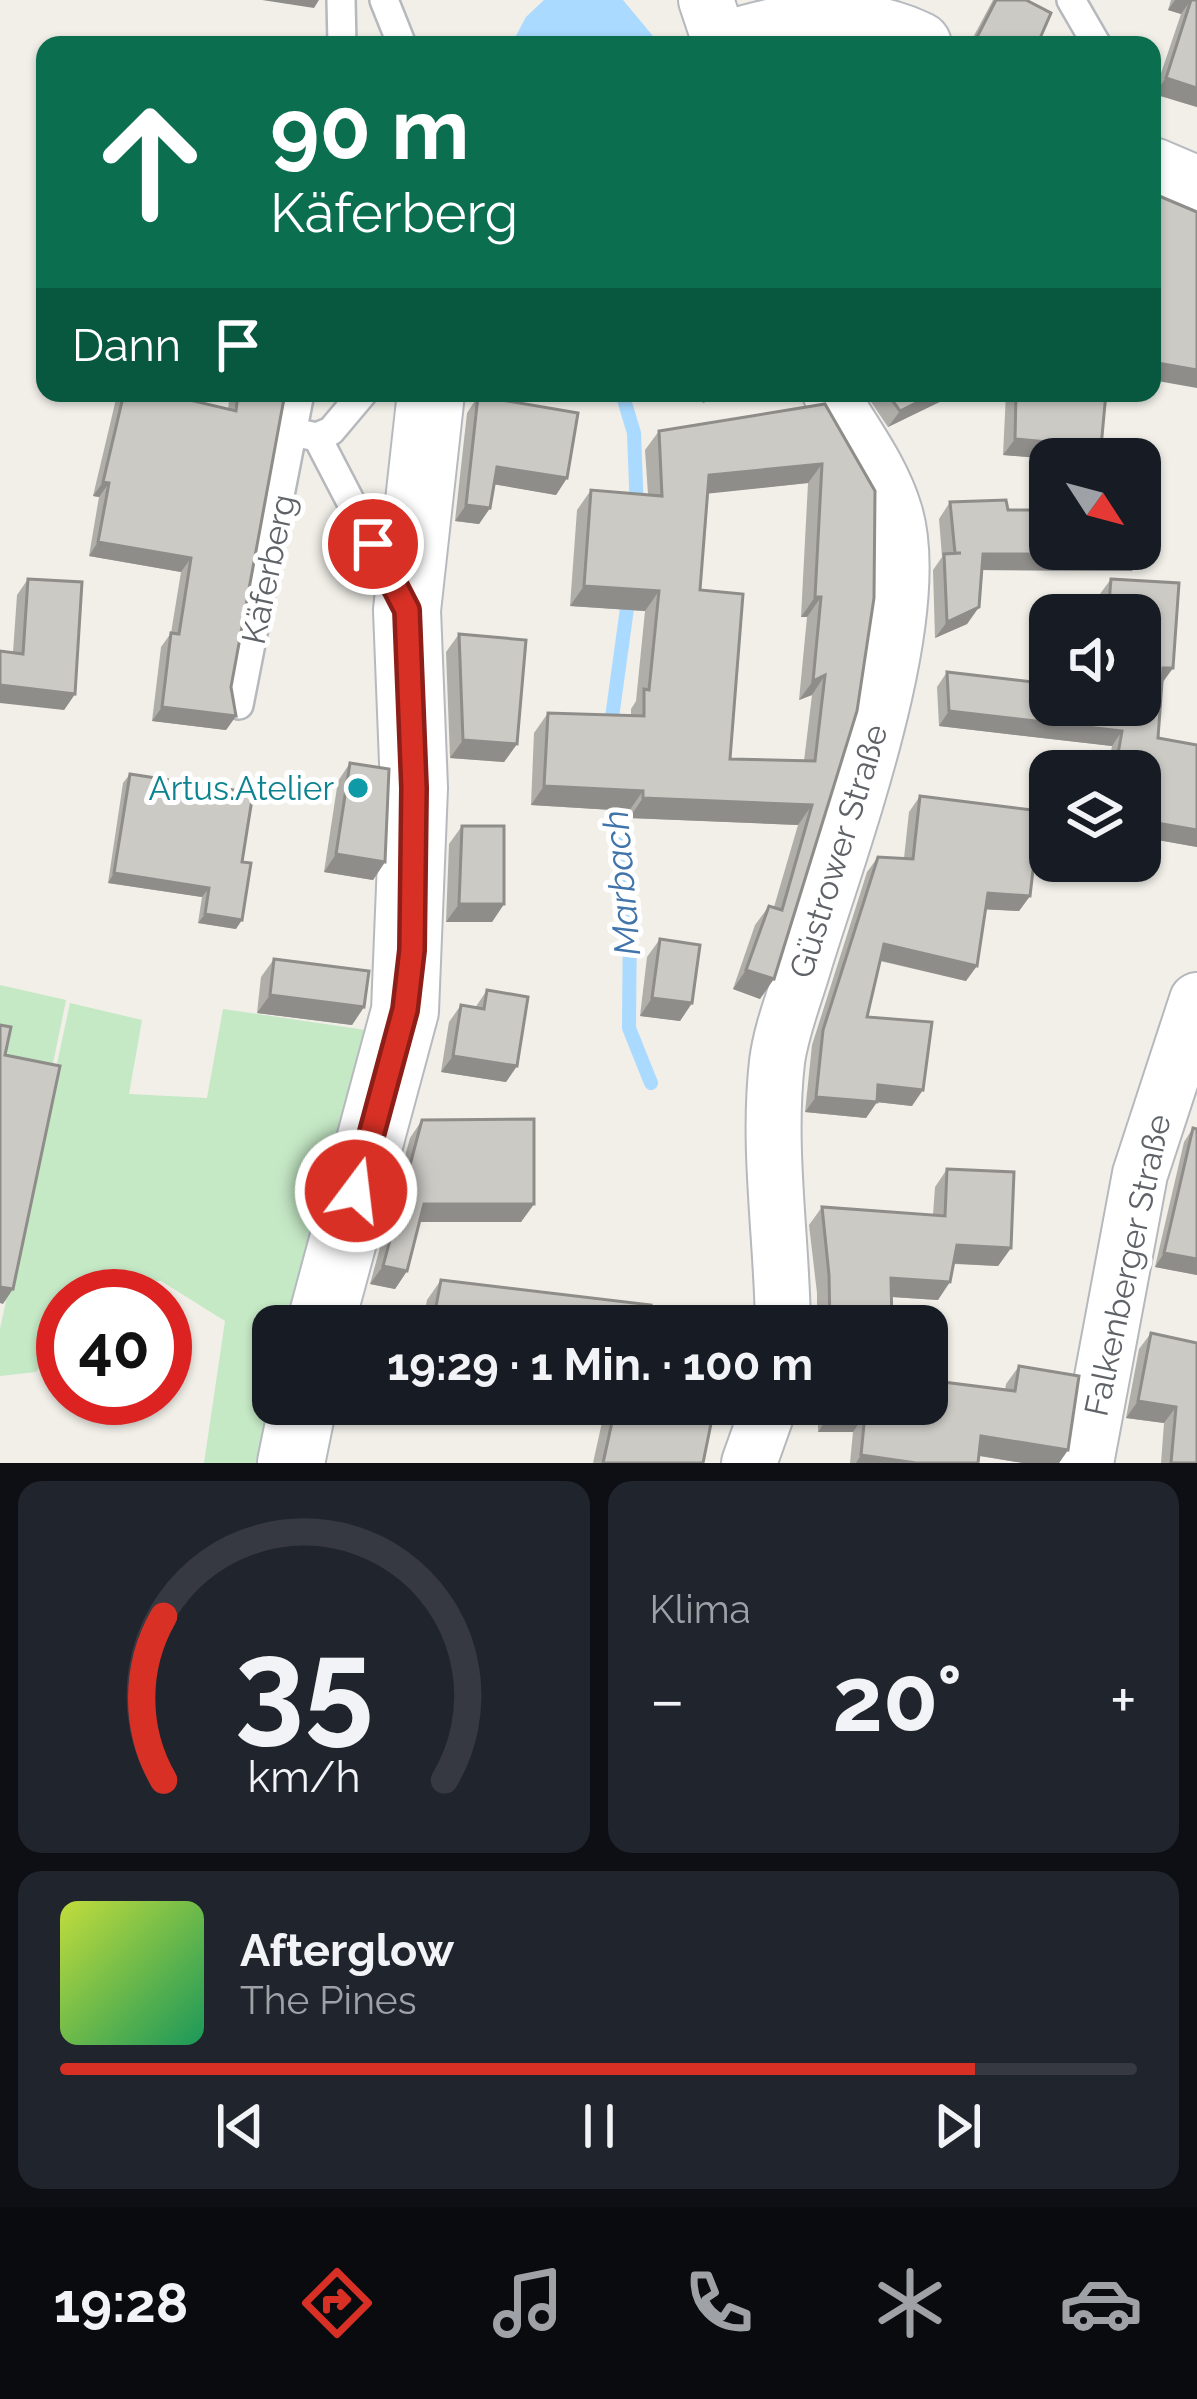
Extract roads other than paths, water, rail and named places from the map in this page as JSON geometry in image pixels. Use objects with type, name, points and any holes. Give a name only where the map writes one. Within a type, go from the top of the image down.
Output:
[{"type":"street","points":[[706,0],[720,36]]},
{"type":"street","points":[[752,36],[777,28],[842,25],[895,36]]},
{"type":"street","points":[[326,1305],[405,1010],[414,788],[407,610],[430,402]]},
{"type":"street","name":"Güstrower Straße","points":[[782,1305],[775,1140],[777,1058],[876,727],[893,656],[900,580],[897,519],[885,487],[835,402]]},
{"type":"street","name":"Falkenberger Straße","points":[[1086,1463],[1140,1174],[1197,1000]]},
{"type":"street","points":[[291,1463],[299,1425]]},
{"type":"street","points":[[749,1463],[763,1425]]},
{"type":"lane","points":[[341,0],[342,36]]},
{"type":"lane","points":[[384,0],[398,36]]},
{"type":"lane","points":[[1071,0],[1092,36]]},
{"type":"lane","name":"Käferberg","points":[[302,402],[307,435],[407,610]]},
{"type":"lane","points":[[307,435],[331,431],[355,402]]},
{"type":"lane","name":"Käferberg","points":[[239,705],[307,435]]},
{"type":"water","points":[[544,0],[623,0],[653,36],[516,36],[526,17]]},
{"type":"waterway","name":"Marbach","points":[[625,402],[634,433],[637,512]]},
{"type":"waterway","name":"Marbach","points":[[610,732],[629,594]]},
{"type":"waterway","name":"Marbach","points":[[612,796],[630,910],[629,1028],[651,1083]]},
{"type":"place","name":"Artus.Atelier","points":[[358,788]]}]
